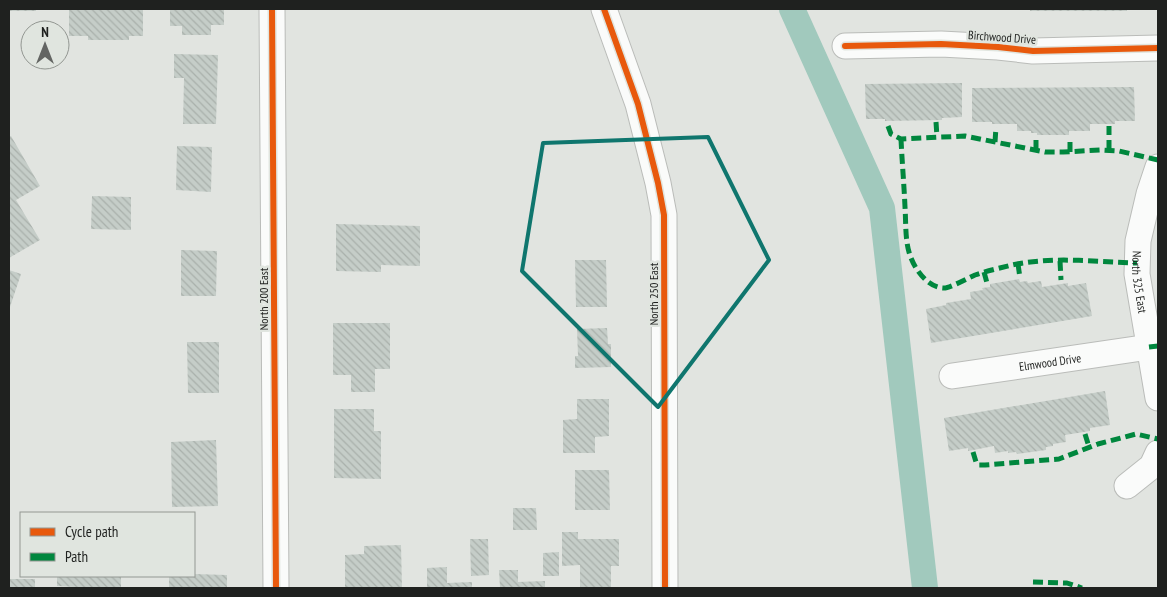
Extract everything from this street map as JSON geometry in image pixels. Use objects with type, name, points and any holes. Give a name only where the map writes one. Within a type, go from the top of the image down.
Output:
[{"type":"street","name":"North 200 East","points":[[272,9],[276,588]]},
{"type":"street","name":"North 250 East","points":[[604,9],[638,104],[664,215],[665,588]]},
{"type":"street","name":"Birchwood Drive","points":[[845,46],[941,44],[998,46],[1033,51],[1158,48]]},
{"type":"street","name":"North 325 East","points":[[1158,167],[1148,194],[1148,241],[1137,274],[1158,398]]},
{"type":"street","name":"Elmwood Drive","points":[[952,376],[1149,347]]},
{"type":"street","points":[[1127,486],[1152,466],[1158,452]]},
{"type":"highlighted area","points":[[708,137],[769,260],[658,407],[522,271],[543,143]]},
{"type":"building","points":[[9,9],[36,9],[36,11],[9,11]]},
{"type":"building","points":[[69,9],[143,9],[143,36],[129,36],[129,40],[88,40],[88,36],[70,36]]},
{"type":"building","points":[[170,9],[224,9],[224,25],[211,25],[211,35],[182,35],[182,26],[170,26]]},
{"type":"building","points":[[1030,9],[1127,9],[1127,11],[1030,11]]},
{"type":"building","points":[[174,54],[218,55],[216,124],[183,124],[184,78],[174,78]]},
{"type":"building","points":[[962,83],[962,117],[942,118],[942,120],[885,121],[885,119],[866,119],[865,84]]},
{"type":"building","points":[[1134,87],[1135,121],[1115,121],[1115,124],[1090,124],[1090,131],[1069,131],[1069,135],[1037,135],[1037,133],[1031,133],[1031,131],[1017,131],[1017,124],[972,122],[972,88]]},
{"type":"building","points":[[11,136],[40,186],[16,200],[40,240],[9,258],[9,137]]},
{"type":"building","points":[[177,146],[212,147],[211,192],[176,190]]},
{"type":"building","points":[[92,196],[131,197],[131,230],[91,229]]},
{"type":"building","points":[[336,224],[420,226],[420,266],[381,265],[381,272],[336,271]]},
{"type":"building","points":[[181,250],[217,251],[216,296],[181,296]]},
{"type":"building","points":[[575,260],[606,260],[607,307],[576,307]]},
{"type":"building","points":[[9,270],[21,274],[9,310]]},
{"type":"building","points":[[1019,279],[1020,282],[1027,281],[1028,283],[1041,281],[1042,287],[1068,283],[1068,286],[1086,283],[1092,316],[931,343],[926,309],[946,305],[946,303],[971,299],[970,292],[983,290],[982,288],[990,287],[990,284]]},
{"type":"building","points":[[333,323],[390,323],[390,369],[375,369],[375,392],[351,392],[351,375],[333,375]]},
{"type":"building","points":[[607,328],[608,344],[611,344],[611,367],[575,368],[575,356],[578,356],[577,329]]},
{"type":"building","points":[[187,342],[219,342],[219,393],[188,393]]},
{"type":"building","points":[[1105,391],[1110,425],[1090,428],[1090,431],[1065,435],[1066,442],[1053,444],[1053,446],[1046,447],[1046,450],[1017,454],[1016,452],[1008,453],[1008,451],[995,453],[994,446],[968,451],[968,448],[949,451],[944,418]]},
{"type":"building","points":[[577,399],[609,399],[609,436],[595,437],[595,453],[563,453],[563,420],[577,419]]},
{"type":"building","points":[[334,409],[374,409],[374,431],[381,431],[381,479],[334,478]]},
{"type":"building","points":[[216,440],[218,506],[172,507],[171,442]]},
{"type":"building","points":[[575,470],[609,470],[610,510],[575,510]]},
{"type":"building","points":[[513,508],[536,508],[537,530],[513,530]]},
{"type":"building","points":[[562,532],[578,532],[578,539],[619,539],[619,566],[611,566],[611,588],[580,588],[580,565],[562,566]]},
{"type":"building","points":[[470,539],[488,539],[489,575],[471,576]]},
{"type":"building","points":[[401,545],[402,588],[345,588],[345,555],[364,554],[364,546]]},
{"type":"building","points":[[559,552],[559,576],[543,576],[543,553]]},
{"type":"building","points":[[447,567],[447,583],[472,582],[472,588],[427,588],[427,568]]},
{"type":"building","points":[[499,570],[518,570],[518,582],[545,581],[545,588],[500,588]]},
{"type":"building","points":[[195,574],[227,575],[227,588],[169,588],[169,577],[195,577]]},
{"type":"building","points":[[57,577],[121,577],[121,588],[57,586]]},
{"type":"building","points":[[9,579],[35,579],[35,588],[9,588]]},
{"type":"waterway","points":[[792,9],[882,208],[925,588]]},
{"type":"marked path","points":[[936,122],[937,137]]},
{"type":"marked path","points":[[888,126],[891,134],[901,139],[965,136],[1045,152],[1119,151],[1158,160]]},
{"type":"marked path","points":[[1109,126],[1109,150]]},
{"type":"marked path","points":[[995,142],[996,127]]},
{"type":"marked path","points":[[1036,137],[1036,150]]},
{"type":"marked path","points":[[1070,137],[1070,152]]},
{"type":"marked path","points":[[901,139],[908,247],[917,270],[932,284],[947,288],[975,275],[1027,262],[1074,260],[1137,263]]},
{"type":"marked path","points":[[1060,261],[1061,280]]},
{"type":"marked path","points":[[1018,264],[1020,278]]},
{"type":"marked path","points":[[984,272],[987,283]]},
{"type":"marked path","points":[[1149,347],[1158,346]]},
{"type":"marked path","points":[[1085,434],[1089,447]]},
{"type":"marked path","points":[[973,452],[976,462],[979,465],[985,465],[1059,459],[1098,444],[1136,434],[1158,439]]},
{"type":"marked path","points":[[1033,582],[1067,583],[1082,588]]},
{"type":"cycle path","points":[[272,9],[276,588]]},
{"type":"cycle path","points":[[604,9],[638,104],[664,215],[665,588]]},
{"type":"cycle path","points":[[845,46],[941,44],[1033,51],[1158,48]]}]
